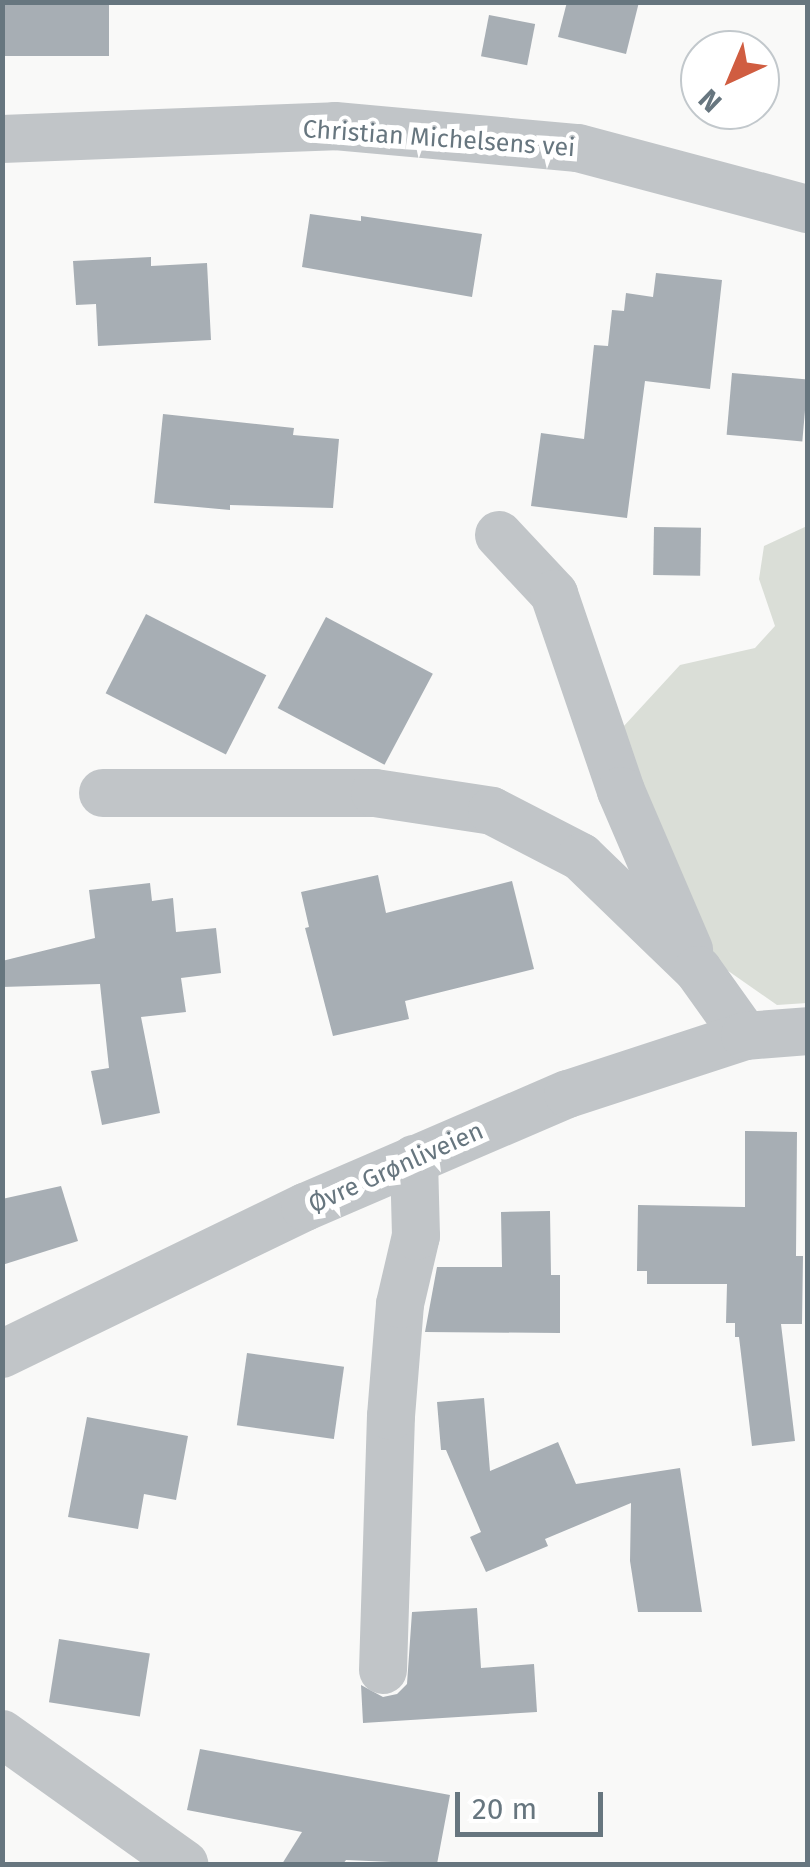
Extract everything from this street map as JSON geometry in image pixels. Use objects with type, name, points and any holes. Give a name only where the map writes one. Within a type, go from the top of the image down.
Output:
[{"type":"street","name":"Christian Michelsens vei","points":[[2,139],[335,126],[578,148],[808,209]]},
{"type":"street","points":[[499,535],[554,594],[620,791],[698,970]]},
{"type":"street","points":[[103,793],[375,792],[492,811],[581,857],[698,970],[745,1036]]},
{"type":"street","name":"Øvre Grønliveien","points":[[2,1354],[414,1159],[568,1094],[745,1036],[808,1031]]},
{"type":"street","points":[[383,1670],[391,1416],[400,1304],[416,1236],[414,1159]]},
{"type":"street","points":[[2,1734],[184,1864]]},
{"type":"shaded area","points":[[807,526],[807,1003],[777,1005],[714,961],[654,835],[623,727],[680,665],[755,648],[775,626],[759,579],[764,546]]},
{"type":"building","points":[[2,2],[109,2],[109,56],[2,56]]},
{"type":"building","points":[[567,2],[639,2],[626,54],[558,37]]},
{"type":"building","points":[[489,15],[535,24],[527,65],[481,56]]},
{"type":"building","points":[[310,214],[361,221],[361,216],[482,234],[472,297],[302,267]]},
{"type":"building","points":[[151,257],[151,266],[207,263],[211,340],[98,346],[96,304],[76,305],[73,261]]},
{"type":"building","points":[[656,273],[722,280],[710,389],[645,381],[627,518],[531,506],[541,433],[584,439],[594,345],[608,346],[612,310],[624,311],[626,293],[653,297]]},
{"type":"building","points":[[732,373],[808,380],[802,441],[727,435]]},
{"type":"building","points":[[163,414],[294,428],[293,435],[339,439],[333,508],[230,505],[230,510],[154,503]]},
{"type":"building","points":[[654,527],[701,528],[700,576],[653,575]]},
{"type":"building","points":[[146,614],[266,675],[226,755],[106,693]]},
{"type":"building","points":[[326,617],[433,674],[384,765],[278,708]]},
{"type":"building","points":[[378,875],[386,913],[512,881],[534,969],[405,1001],[409,1019],[333,1036],[305,928],[309,927],[301,892]]},
{"type":"building","points":[[150,883],[152,901],[173,898],[176,932],[216,928],[221,973],[181,978],[186,1012],[141,1017],[160,1113],[102,1125],[91,1071],[109,1068],[100,984],[2,987],[2,961],[95,938],[89,890]]},
{"type":"building","points":[[745,1131],[797,1132],[796,1256],[803,1256],[802,1324],[781,1324],[795,1441],[752,1446],[739,1337],[735,1337],[735,1323],[726,1323],[727,1284],[647,1284],[647,1271],[637,1271],[638,1205],[745,1207]]},
{"type":"building","points":[[61,1186],[78,1241],[2,1265],[2,1199]]},
{"type":"building","points":[[550,1211],[551,1275],[560,1275],[560,1333],[425,1332],[437,1267],[502,1267],[501,1212]]},
{"type":"building","points":[[247,1353],[344,1367],[334,1439],[237,1425]]},
{"type":"building","points":[[484,1398],[490,1471],[558,1442],[576,1484],[680,1468],[702,1612],[638,1612],[630,1561],[631,1503],[545,1539],[548,1546],[486,1572],[470,1537],[481,1532],[446,1450],[441,1450],[437,1402]]},
{"type":"building","points":[[87,1417],[188,1436],[176,1500],[144,1494],[138,1529],[68,1517]]},
{"type":"building","points":[[477,1608],[481,1668],[534,1664],[537,1712],[363,1723],[361,1685],[383,1697],[397,1694],[407,1684],[412,1612]]},
{"type":"building","points":[[59,1639],[150,1653],[140,1717],[49,1702]]},
{"type":"building","points":[[200,1749],[450,1795],[437,1864],[346,1860],[343,1864],[282,1864],[302,1832],[187,1810]]}]
